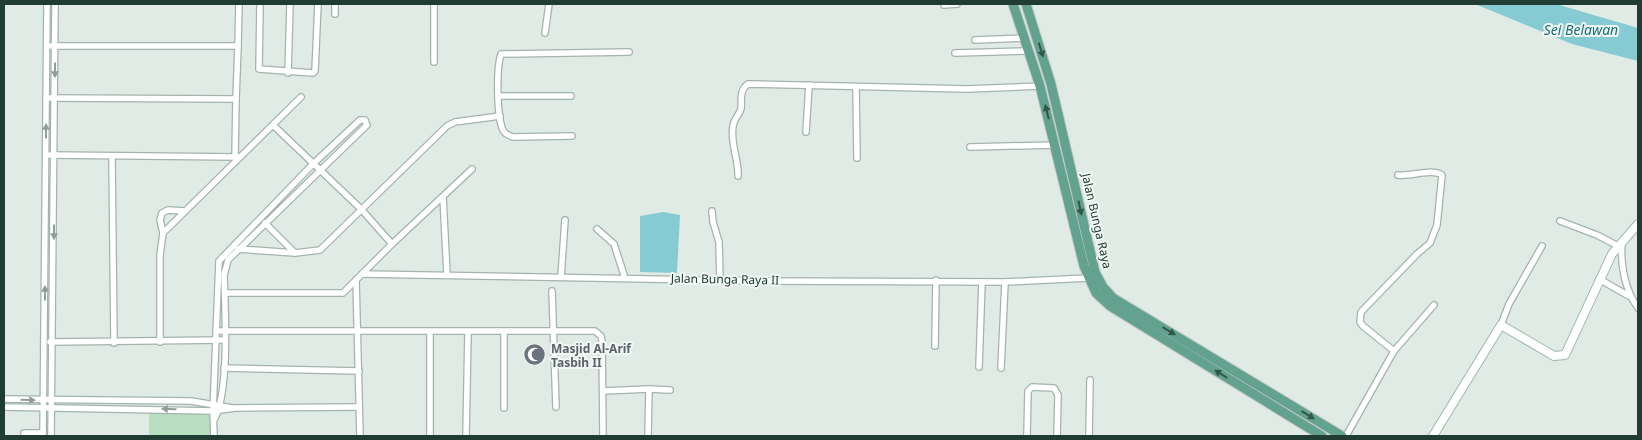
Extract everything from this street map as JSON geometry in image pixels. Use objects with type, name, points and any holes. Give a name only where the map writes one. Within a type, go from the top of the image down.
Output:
[{"type":"main road","name":"Jalan Bunga Raya","points":[[1013,4],[1040,86],[1088,278],[1096,293],[1110,306],[1322,436]]},
{"type":"main road","name":"Jalan Bunga Raya","points":[[1026,4],[1051,84],[1095,272],[1103,287],[1114,298],[1342,436]]},
{"type":"main road","points":[[1057,155],[1068,153]]},
{"type":"main road","points":[[1433,436],[1501,325],[1554,356],[1565,355],[1599,279],[1620,244],[1638,225]]},
{"type":"main road","points":[[1236,384],[1242,376]]},
{"type":"street","points":[[24,433],[43,434],[48,4]]},
{"type":"street","points":[[51,436],[55,4]]},
{"type":"street","points":[[238,4],[236,100],[238,157]]},
{"type":"street","points":[[260,4],[258,69],[313,74],[315,71],[318,4]]},
{"type":"street","points":[[288,73],[290,4]]},
{"type":"street","points":[[334,14],[336,4]]},
{"type":"street","points":[[434,4],[434,62]]},
{"type":"street","points":[[545,33],[549,4]]},
{"type":"street","points":[[944,5],[957,4]]},
{"type":"street","points":[[975,40],[1024,38]]},
{"type":"street","points":[[47,46],[238,46]]},
{"type":"street","points":[[955,53],[1029,51]]},
{"type":"street","points":[[572,136],[513,138],[502,129],[499,96],[500,56],[503,53],[629,52]]},
{"type":"street","points":[[738,176],[732,132],[733,124],[740,111],[744,87],[748,84],[967,89],[1040,86]]},
{"type":"street","points":[[806,132],[809,86]]},
{"type":"street","points":[[856,87],[857,158]]},
{"type":"street","points":[[499,96],[571,96]]},
{"type":"street","points":[[46,98],[236,100]]},
{"type":"street","points":[[163,233],[238,157],[301,98]]},
{"type":"street","points":[[238,249],[295,253],[320,250],[360,209],[450,124],[500,116]]},
{"type":"street","points":[[214,436],[214,420],[224,368],[226,331],[225,267],[238,249],[367,125],[365,120],[360,120],[313,164],[219,261],[216,331],[217,404]]},
{"type":"street","points":[[273,125],[360,209],[392,244]]},
{"type":"street","points":[[970,147],[1055,144]]},
{"type":"street","points":[[46,154],[238,157]]},
{"type":"street","points":[[112,156],[114,342]]},
{"type":"street","points":[[225,293],[336,294],[348,290],[392,244],[472,169]]},
{"type":"street","points":[[1394,351],[1363,326],[1360,322],[1361,312],[1430,243],[1437,225],[1443,179],[1442,175],[1437,172],[1408,176],[1398,175]]},
{"type":"street","points":[[443,197],[446,274]]},
{"type":"street","points":[[160,342],[160,255],[163,233],[160,220],[162,212],[168,210],[185,212]]},
{"type":"street","points":[[712,211],[719,242],[720,280]]},
{"type":"street","points":[[561,277],[565,220]]},
{"type":"street","points":[[1560,221],[1620,244],[1629,296]]},
{"type":"street","points":[[265,223],[295,253]]},
{"type":"street","points":[[596,229],[614,244],[625,278]]},
{"type":"street","points":[[1501,325],[1509,304],[1542,246]]},
{"type":"street","name":"Jalan Bunga Raya II","points":[[362,274],[982,282],[1088,278]]},
{"type":"street","points":[[1599,279],[1629,296],[1638,308]]},
{"type":"street","points":[[356,280],[359,332],[360,436]]},
{"type":"street","points":[[935,346],[936,280]]},
{"type":"street","points":[[979,367],[982,282]]},
{"type":"street","points":[[1001,368],[1005,282]]},
{"type":"street","points":[[552,290],[556,408]]},
{"type":"street","points":[[1346,436],[1394,351],[1434,305]]},
{"type":"street","points":[[216,331],[553,333],[595,331],[601,336],[603,436]]},
{"type":"street","points":[[430,332],[430,436]]},
{"type":"street","points":[[466,436],[468,332]]},
{"type":"street","points":[[504,332],[504,408]]},
{"type":"street","points":[[45,342],[225,340]]},
{"type":"street","points":[[224,368],[359,371]]},
{"type":"street","points":[[1089,436],[1090,380]]},
{"type":"street","points":[[1027,436],[1029,388],[1050,386],[1054,388],[1058,395],[1057,436]]},
{"type":"street","points":[[648,436],[649,389]]},
{"type":"street","points":[[603,391],[670,390]]},
{"type":"street","points":[[4,400],[108,399],[191,401],[235,408]]},
{"type":"street","points":[[108,399],[108,408]]},
{"type":"street","points":[[191,401],[191,410]]},
{"type":"street","points":[[4,407],[216,411],[235,408],[359,407]]},
{"type":"green space","points":[[149,411],[207,412],[211,416],[211,435],[149,436]]},
{"type":"water","name":"Sei Belawan","points":[[1475,4],[1556,4],[1638,28],[1638,61],[1572,44]]},
{"type":"water","points":[[663,212],[680,215],[677,273],[640,272],[640,216]]},
{"type":"place","name":"Masjid Al-Arif Tasbih II","points":[[535,355]]}]
